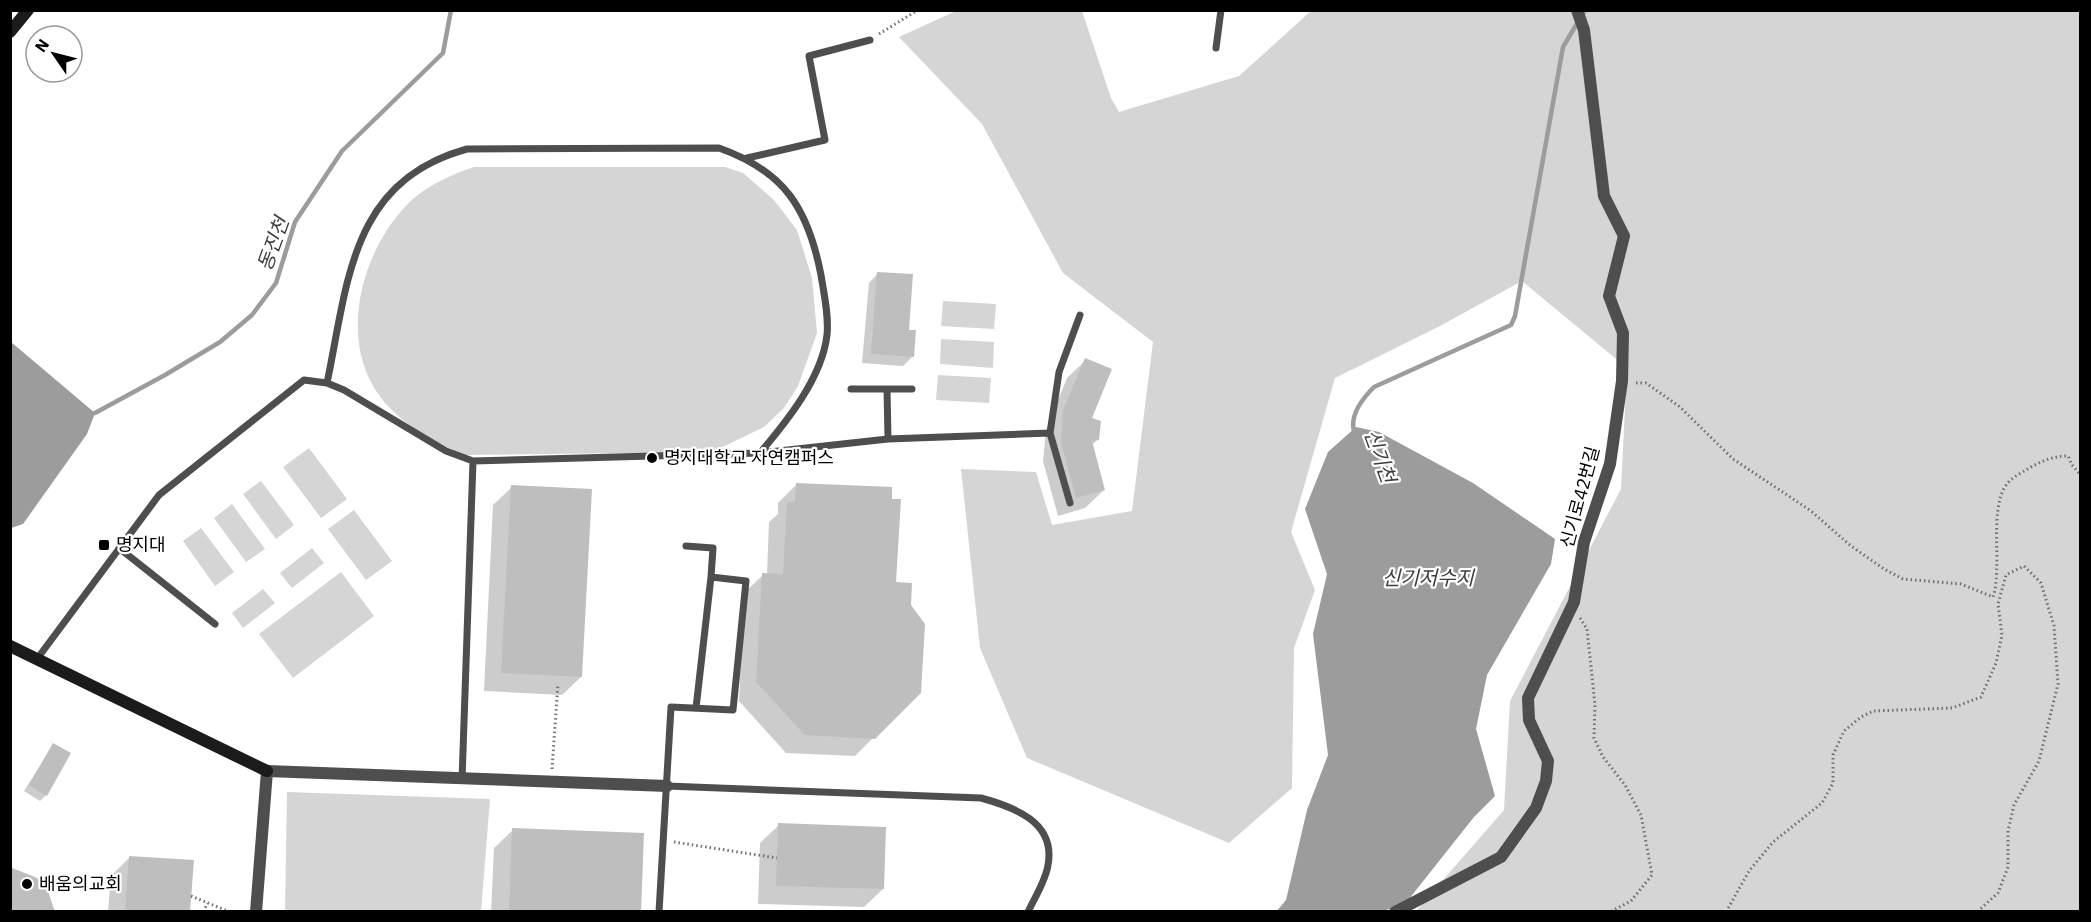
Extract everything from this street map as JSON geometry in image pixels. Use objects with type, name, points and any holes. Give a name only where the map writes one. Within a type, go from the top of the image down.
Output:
[{"type":"main road","points":[[10,32],[28,10]]},
{"type":"main road","points":[[10,646],[267,771]]},
{"type":"street","name":"신기로42번길","points":[[1395,912],[1501,857],[1536,808],[1546,781],[1548,761],[1529,720],[1528,698],[1572,606],[1584,542],[1610,464],[1622,381],[1623,333],[1609,296],[1624,236],[1605,196],[1584,30],[1577,10]]},
{"type":"street","points":[[256,912],[267,771],[667,786]]},
{"type":"lane","points":[[1216,48],[1221,10]]},
{"type":"lane","points":[[747,158],[825,140],[809,57],[870,40]]},
{"type":"lane","points":[[327,383],[358,244],[372,215],[396,186],[439,157],[467,149],[719,148],[747,158],[774,176],[793,196],[805,219],[817,256],[825,297],[827,335],[814,374],[794,410],[760,453]]},
{"type":"lane","points":[[1070,503],[1050,433],[1059,372],[1080,315]]},
{"type":"lane","points":[[37,659],[159,495],[304,381],[327,383],[380,409],[446,451],[474,461],[760,453],[888,439],[1050,433]]},
{"type":"lane","points":[[851,389],[912,390]]},
{"type":"lane","points":[[887,389],[888,439]]},
{"type":"lane","points":[[462,780],[474,461]]},
{"type":"lane","points":[[686,546],[713,548],[696,708]]},
{"type":"lane","points":[[119,548],[215,624]]},
{"type":"lane","points":[[659,912],[671,707],[733,711],[746,581],[711,577]]},
{"type":"lane","points":[[667,786],[981,798],[1013,807],[1036,823],[1048,839],[1048,867],[1028,912]]},
{"type":"path","points":[[870,40],[918,10]]},
{"type":"path","points":[[1622,381],[1626,388],[1636,383],[1647,382],[1680,407],[1733,459],[1811,511],[1863,556],[1903,579],[1961,584],[1993,597],[1996,587],[1996,526],[2003,489],[2008,482],[2041,462],[2059,456],[2068,456],[2080,474]]},
{"type":"path","points":[[1726,912],[1749,871],[1773,842],[1822,803],[1833,783],[1833,754],[1844,731],[1861,717],[1873,711],[1952,708],[1981,697],[1996,663],[2002,635],[1998,604],[2006,575],[2024,566],[2042,583],[2055,626],[2058,684],[2039,761],[2014,806],[2008,831],[2008,867],[1998,893],[1977,912]]},
{"type":"path","points":[[1572,606],[1587,629],[1595,705],[1594,738],[1604,758],[1625,785],[1641,815],[1652,875],[1631,901],[1610,912]]},
{"type":"path","points":[[552,783],[558,684]]},
{"type":"path","points":[[663,840],[777,858]]},
{"type":"path","points":[[191,896],[230,912]]},
{"type":"path","points":[[204,912],[207,903]]},
{"type":"shaded area","points":[[956,11],[1082,11],[1111,98],[1119,112],[1239,76],[1311,11],[2080,11],[2080,911],[1416,911],[1504,810],[1510,701],[1621,489],[1627,368],[1522,281],[1440,326],[1335,378],[1291,532],[1315,590],[1294,648],[1292,788],[1229,843],[1027,758],[980,648],[961,469],[1036,472],[1052,525],[1132,511],[1153,342],[1063,273],[982,124],[899,37]]},
{"type":"shaded area","points":[[474,167],[725,167],[743,173],[774,200],[797,230],[812,278],[817,333],[798,386],[784,408],[764,427],[712,452],[463,455],[408,424],[381,398],[368,376],[360,351],[358,326],[360,300],[366,274],[389,228],[411,201],[436,183]]},
{"type":"shaded area","points":[[943,301],[996,304],[994,329],[941,326]]},
{"type":"shaded area","points":[[941,339],[994,342],[993,368],[940,364]]},
{"type":"shaded area","points":[[938,375],[991,378],[989,403],[936,400]]},
{"type":"shaded area","points":[[309,448],[347,499],[321,518],[283,467]]},
{"type":"shaded area","points":[[261,481],[294,525],[276,539],[243,494]]},
{"type":"shaded area","points":[[232,504],[265,549],[246,562],[214,518]]},
{"type":"shaded area","points":[[354,510],[392,561],[366,580],[328,529]]},
{"type":"shaded area","points":[[201,528],[234,572],[215,586],[183,541]]},
{"type":"shaded area","points":[[312,548],[324,563],[292,588],[280,573]]},
{"type":"shaded area","points":[[341,572],[374,616],[293,678],[259,634]]},
{"type":"shaded area","points":[[263,589],[275,603],[243,628],[232,613]]},
{"type":"shaded area","points":[[287,792],[490,799],[481,911],[285,911]]},
{"type":"water","points":[[11,342],[95,413],[87,434],[23,524],[11,528]]},
{"type":"water","name":"신기저수지","points":[[1356,427],[1379,432],[1473,483],[1555,539],[1551,564],[1487,675],[1476,729],[1495,796],[1474,817],[1405,904],[1383,911],[1276,912],[1286,900],[1307,810],[1328,755],[1313,634],[1327,574],[1305,509],[1328,452]]},
{"type":"building","points":[[877,272],[913,274],[909,330],[916,330],[914,357],[871,354]]},
{"type":"building","points":[[1085,358],[1112,369],[1092,418],[1101,421],[1099,440],[1092,441],[1105,490],[1076,498],[1061,442],[1063,410]]},
{"type":"building","points":[[796,483],[892,487],[892,499],[901,499],[896,582],[912,583],[911,605],[925,624],[921,693],[875,739],[805,735],[756,682],[762,573],[783,574],[787,502],[795,502]]},
{"type":"building","points":[[511,485],[592,489],[582,677],[501,673]]},
{"type":"building","points":[[53,743],[71,753],[47,796],[29,785]]},
{"type":"building","points":[[778,823],[886,827],[884,889],[776,886]]},
{"type":"building","points":[[512,828],[644,833],[641,912],[509,912]]},
{"type":"building","points":[[129,856],[194,860],[190,912],[125,912]]},
{"type":"building","name":"배움의교회","points":[[10,867],[37,878],[48,891],[55,912],[10,912]]},
{"type":"waterway","name":"동진천","points":[[95,413],[220,342],[252,315],[276,283],[295,222],[342,151],[443,53],[451,10]]},
{"type":"waterway","name":"신기천","points":[[1355,434],[1353,421],[1357,409],[1374,387],[1511,325],[1515,316],[1563,47],[1585,10]]},
{"type":"place","name":"명지대학교 자연캠퍼스","points":[[652,458]]},
{"type":"place","name":"명지대","points":[[104,545]]},
{"type":"place","name":"배움의교회","points":[[27,884]]}]
